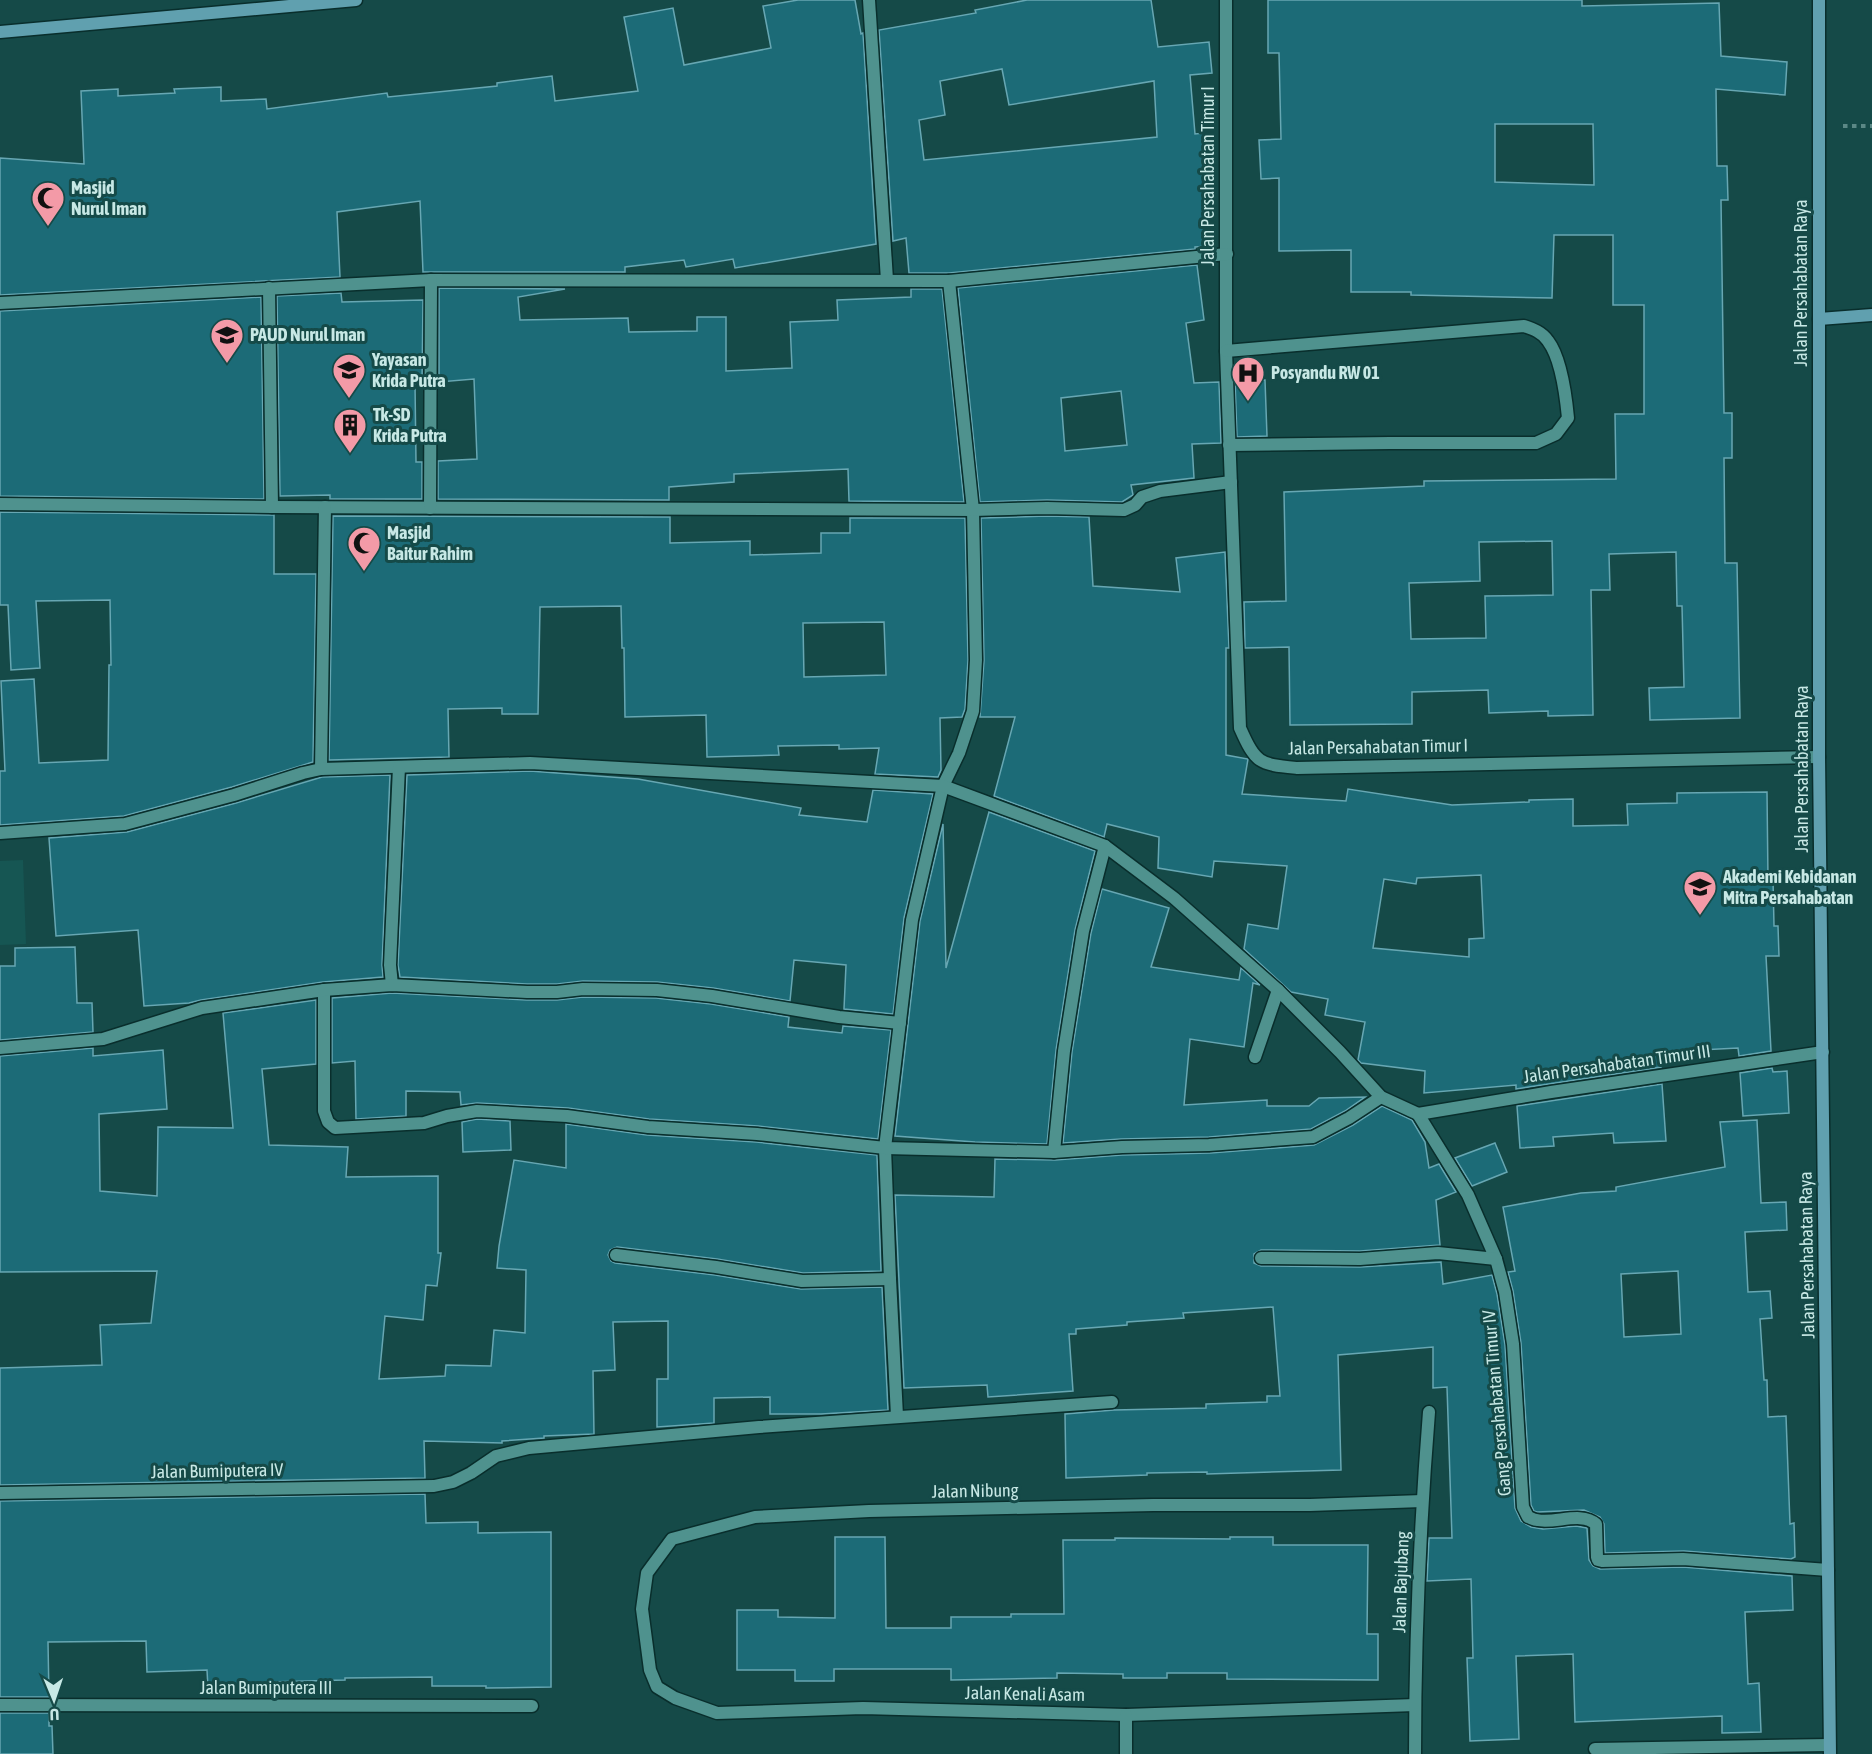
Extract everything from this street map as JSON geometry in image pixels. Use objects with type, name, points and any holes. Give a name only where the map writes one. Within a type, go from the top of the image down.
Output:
[{"type":"street","points":[[222,11],[246,0]]},
{"type":"street","points":[[0,32],[356,0]]},
{"type":"street","points":[[869,0],[887,280]]},
{"type":"street","name":"Jalan Persahabatan Timur I","points":[[1226,0],[1226,351],[1230,482],[1240,728],[1251,752],[1268,765],[1297,768],[1819,757]]},
{"type":"street","name":"Jalan Persahabatan Raya","points":[[1819,0],[1819,757],[1829,1750]]},
{"type":"street","points":[[0,303],[431,280],[949,281],[1227,254]]},
{"type":"street","points":[[430,508],[431,280]]},
{"type":"street","points":[[897,1416],[885,1148],[912,920],[943,786],[959,753],[973,711],[976,660],[973,510],[949,281]]},
{"type":"street","points":[[269,288],[272,507]]},
{"type":"street","points":[[1819,319],[1872,315]]},
{"type":"street","points":[[1226,351],[1524,326],[1538,331],[1548,341],[1556,356],[1565,392],[1568,418],[1556,434],[1536,443],[1390,442],[1229,445]]},
{"type":"street","points":[[0,504],[1124,510],[1135,505],[1142,497],[1160,491],[1230,482]]},
{"type":"street","points":[[321,769],[325,507]]},
{"type":"street","points":[[0,833],[125,824],[234,795],[303,772],[321,769],[530,763],[943,786],[1105,846],[1174,898],[1278,990],[1381,1097],[1418,1114]]},
{"type":"street","points":[[392,985],[390,965],[399,767]]},
{"type":"street","points":[[1054,1152],[1064,1051],[1083,931],[1105,846]]},
{"type":"street","points":[[0,1048],[103,1039],[202,1008],[324,990],[392,985],[526,992],[605,988],[657,990],[712,996],[839,1017],[900,1023]]},
{"type":"street","points":[[324,990],[324,1111],[328,1122],[335,1128],[424,1123],[477,1111],[567,1116],[648,1127],[757,1134],[885,1148],[1054,1152],[1122,1146],[1209,1145],[1312,1137],[1349,1118],[1381,1097]]},
{"type":"street","points":[[1255,1057],[1278,990]]},
{"type":"street","name":"Jalan Persahabatan Timur III","points":[[1418,1114],[1823,1052]]},
{"type":"street","name":"Gang Persahabatan Timur IV","points":[[1418,1114],[1468,1195],[1496,1259],[1505,1292],[1513,1344],[1523,1507],[1528,1517],[1538,1521],[1584,1519],[1592,1521],[1596,1524],[1597,1557],[1602,1561],[1683,1559],[1828,1570]]},
{"type":"street","points":[[1261,1258],[1360,1259],[1438,1253],[1496,1259]]},
{"type":"street","points":[[616,1255],[716,1267],[802,1281],[890,1279]]},
{"type":"street","name":"Jalan Bumiputera IV","points":[[0,1493],[434,1486],[453,1482],[496,1456],[512,1450],[897,1416],[1113,1402]]},
{"type":"street","name":"Jalan Bajubang","points":[[1415,1754],[1422,1501],[1429,1412]]},
{"type":"street","name":"Jalan Nibung","points":[[650,1670],[642,1609],[647,1573],[672,1539],[755,1517],[917,1510],[1153,1505],[1310,1506],[1422,1501]]},
{"type":"street","name":"Jalan Kenali Asam","points":[[650,1670],[657,1687],[675,1698],[717,1713],[863,1708],[1126,1715],[1415,1705]]},
{"type":"street","name":"Jalan Bumiputera III","points":[[0,1705],[532,1706]]},
{"type":"street","points":[[1126,1715],[1126,1754]]},
{"type":"street","points":[[1595,1749],[1829,1750]]},
{"type":"shaded area","points":[[23,860],[26,944],[0,945],[0,861]]},
{"type":"building","points":[[798,0],[855,0],[861,34],[863,33],[876,244],[735,268],[733,259],[686,267],[684,260],[625,267],[625,272],[423,272],[420,201],[337,212],[340,277],[0,295],[0,158],[84,164],[81,91],[118,89],[118,96],[175,93],[174,89],[221,87],[221,101],[266,99],[267,109],[387,93],[388,97],[497,86],[497,83],[552,76],[555,101],[638,91],[624,17],[673,8],[684,65],[771,48],[763,6]]},
{"type":"building","points":[[1027,0],[1151,0],[1158,47],[1209,42],[1212,73],[1190,75],[1195,134],[1204,133],[1208,173],[1202,173],[1210,246],[949,273],[909,273],[906,238],[893,241],[879,30],[976,13],[975,10]],"holes":[[[1002,69],[1009,105],[1154,81],[1157,137],[924,160],[919,120],[945,115],[940,81]]]},
{"type":"building","points":[[1268,0],[1582,0],[1582,6],[1719,3],[1721,56],[1787,62],[1785,95],[1716,89],[1717,166],[1727,166],[1728,200],[1721,200],[1724,413],[1732,413],[1732,458],[1724,458],[1725,563],[1737,563],[1740,718],[1650,720],[1649,688],[1684,687],[1682,606],[1677,606],[1676,552],[1609,554],[1610,590],[1591,590],[1593,715],[1548,716],[1548,711],[1489,713],[1488,690],[1412,692],[1412,724],[1290,725],[1289,647],[1245,648],[1244,602],[1286,601],[1284,492],[1424,486],[1424,481],[1616,479],[1615,414],[1644,414],[1644,305],[1613,305],[1613,235],[1554,235],[1552,298],[1351,292],[1351,250],[1279,251],[1279,178],[1261,179],[1259,140],[1281,139],[1279,53],[1268,53]],"holes":[[[1495,124],[1593,124],[1594,185],[1495,182]],[[1552,541],[1553,595],[1485,596],[1486,638],[1411,639],[1409,583],[1480,581],[1479,542]]]},
{"type":"building","points":[[1197,265],[1204,320],[1186,323],[1194,383],[1219,382],[1221,443],[1192,444],[1194,478],[1131,485],[1133,495],[1122,502],[1047,500],[980,502],[958,288]],"holes":[[[1121,391],[1127,445],[1065,451],[1061,398]]]},
{"type":"building","points":[[439,288],[565,289],[518,297],[520,320],[628,318],[629,332],[697,331],[697,317],[726,317],[726,371],[792,368],[790,322],[838,320],[837,300],[911,297],[911,289],[942,289],[964,502],[849,501],[848,469],[734,474],[734,482],[669,487],[669,500],[438,499],[438,461],[477,459],[474,379],[439,382]]},
{"type":"building","name":"Yayasan Krida Putra","points":[[341,293],[342,302],[423,300],[422,383],[415,383],[416,462],[422,462],[422,499],[330,499],[330,495],[280,496],[277,296]]},
{"type":"building","points":[[261,297],[264,499],[0,496],[0,311]]},
{"type":"building","points":[[1265,380],[1267,436],[1237,437],[1235,381]]},
{"type":"building","points":[[0,512],[274,515],[274,574],[316,574],[313,762],[124,816],[0,825],[0,771],[5,771],[1,681],[34,679],[39,763],[108,760],[109,665],[111,665],[110,600],[36,601],[40,668],[11,670],[8,605],[0,605]]},
{"type":"building","points":[[333,516],[670,517],[670,543],[750,541],[750,555],[821,553],[821,533],[850,533],[850,518],[965,518],[968,660],[965,709],[962,717],[940,718],[941,770],[938,777],[875,774],[879,748],[839,749],[839,745],[778,746],[779,755],[707,757],[706,715],[625,717],[621,606],[540,607],[538,714],[502,714],[502,708],[448,709],[449,757],[329,760]],"holes":[[[884,622],[886,675],[804,677],[803,623]]]},
{"type":"building","points":[[1089,517],[1093,586],[1180,592],[1176,558],[1225,552],[1229,648],[1226,648],[1226,755],[1248,759],[1242,794],[1346,801],[1348,789],[1452,805],[1573,799],[1573,826],[1628,825],[1627,804],[1677,803],[1677,793],[1767,792],[1768,879],[1773,879],[1774,926],[1778,926],[1779,956],[1766,956],[1771,1051],[1739,1056],[1738,1048],[1661,1052],[1661,1067],[1516,1089],[1516,1085],[1424,1093],[1425,1071],[1361,1063],[1358,1060],[1365,1022],[1325,1015],[1328,999],[1291,992],[1244,949],[1248,924],[1278,929],[1287,866],[1214,861],[1212,877],[1158,868],[1159,837],[1107,824],[1104,837],[994,796],[1015,717],[980,717],[984,660],[981,518]],"holes":[[[1481,875],[1484,938],[1469,939],[1469,957],[1373,948],[1384,879],[1416,884],[1417,878]]]},
{"type":"building","points":[[530,771],[638,779],[801,808],[799,815],[867,822],[873,790],[933,794],[904,918],[893,1014],[844,1009],[846,965],[794,960],[790,1001],[713,988],[657,982],[583,981],[527,984],[400,977],[398,965],[407,775]]},
{"type":"building","points":[[390,775],[383,977],[323,982],[189,1003],[144,1006],[138,930],[56,936],[49,838],[127,832],[322,777]]},
{"type":"building","points":[[989,812],[1095,851],[1075,930],[1056,1050],[1047,1144],[895,1136],[920,921],[943,824],[946,968]]},
{"type":"building","points":[[1102,889],[1169,908],[1151,967],[1239,980],[1241,968],[1260,985],[1253,983],[1244,1047],[1190,1039],[1184,1105],[1267,1100],[1267,1106],[1309,1106],[1319,1098],[1365,1097],[1345,1111],[1311,1129],[1209,1137],[1063,1143],[1072,1052],[1091,933]]},
{"type":"building","points":[[75,947],[77,1003],[92,1003],[93,1032],[0,1040],[0,966],[15,966],[15,948]]},
{"type":"building","points":[[392,993],[527,1000],[583,997],[656,998],[711,1004],[789,1017],[788,1027],[842,1033],[843,1026],[891,1030],[878,1139],[758,1126],[649,1119],[568,1108],[477,1103],[461,1105],[460,1092],[406,1091],[406,1116],[356,1119],[355,1061],[332,1063],[332,998]]},
{"type":"building","points":[[316,1000],[316,1064],[262,1069],[269,1145],[348,1147],[346,1177],[438,1176],[438,1253],[441,1253],[437,1286],[426,1285],[423,1320],[385,1316],[379,1379],[445,1376],[446,1365],[491,1366],[494,1330],[525,1333],[526,1270],[497,1268],[514,1160],[566,1168],[566,1124],[647,1135],[756,1142],[877,1155],[881,1271],[803,1273],[717,1259],[617,1247],[610,1250],[608,1255],[615,1263],[715,1275],[801,1289],[882,1287],[888,1410],[770,1414],[770,1397],[714,1398],[714,1423],[657,1427],[657,1379],[668,1379],[668,1321],[613,1322],[615,1370],[593,1371],[594,1434],[544,1436],[544,1438],[502,1441],[502,1443],[424,1441],[425,1478],[0,1485],[0,1368],[102,1365],[100,1325],[151,1323],[157,1271],[0,1272],[0,1056],[93,1048],[93,1056],[163,1050],[167,1109],[99,1114],[100,1191],[157,1196],[158,1127],[233,1128],[223,1013]]},
{"type":"building","points":[[1772,1068],[1773,1072],[1787,1071],[1789,1113],[1743,1116],[1740,1073]]},
{"type":"building","points":[[1662,1084],[1666,1141],[1614,1143],[1613,1133],[1553,1137],[1554,1146],[1520,1148],[1517,1106]]},
{"type":"building","points":[[1382,1106],[1412,1120],[1425,1142],[1429,1168],[1439,1164],[1456,1192],[1436,1200],[1440,1245],[1360,1251],[1261,1250],[1254,1254],[1254,1263],[1261,1266],[1360,1267],[1441,1262],[1443,1284],[1492,1275],[1505,1345],[1515,1508],[1521,1521],[1531,1527],[1543,1529],[1576,1526],[1587,1528],[1589,1560],[1593,1566],[1600,1569],[1683,1567],[1792,1576],[1793,1610],[1745,1612],[1748,1684],[1759,1683],[1761,1732],[1722,1733],[1722,1716],[1575,1722],[1573,1654],[1516,1656],[1519,1739],[1470,1741],[1467,1658],[1473,1658],[1471,1579],[1427,1581],[1429,1538],[1452,1538],[1447,1387],[1433,1388],[1433,1347],[1338,1355],[1341,1470],[1207,1474],[1207,1472],[1147,1473],[1147,1475],[1066,1478],[1065,1414],[1114,1410],[1206,1408],[1206,1404],[1267,1402],[1267,1396],[1280,1396],[1273,1307],[1183,1313],[1184,1318],[1076,1329],[1076,1334],[1069,1334],[1073,1391],[988,1397],[987,1385],[904,1388],[895,1195],[994,1197],[995,1159],[1055,1160],[1122,1155],[1210,1153],[1314,1145],[1353,1125]]},
{"type":"building","points":[[477,1119],[510,1121],[511,1150],[463,1152],[462,1122]]},
{"type":"building","points":[[1757,1120],[1761,1203],[1786,1202],[1787,1230],[1745,1232],[1748,1292],[1770,1291],[1772,1318],[1760,1319],[1764,1380],[1767,1380],[1768,1417],[1786,1416],[1790,1524],[1794,1523],[1795,1557],[1791,1559],[1684,1551],[1605,1553],[1604,1524],[1600,1517],[1584,1510],[1537,1512],[1531,1505],[1521,1343],[1508,1272],[1515,1271],[1503,1207],[1581,1193],[1616,1191],[1616,1187],[1725,1167],[1720,1122]],"holes":[[[1678,1271],[1681,1334],[1624,1337],[1621,1274]]]},
{"type":"building","points":[[1495,1143],[1507,1172],[1472,1186],[1455,1158]]},
{"type":"building","points":[[425,1494],[426,1523],[478,1522],[478,1533],[551,1532],[551,1687],[432,1686],[432,1677],[345,1678],[345,1680],[268,1682],[268,1687],[208,1688],[207,1670],[147,1672],[146,1641],[48,1642],[49,1697],[0,1697],[0,1501]]},
{"type":"building","points":[[835,1537],[885,1537],[886,1628],[951,1628],[951,1617],[1064,1614],[1063,1540],[1273,1537],[1273,1545],[1368,1545],[1367,1634],[1378,1634],[1378,1680],[1227,1679],[1227,1673],[1167,1673],[1167,1678],[1123,1678],[1123,1674],[1057,1673],[1057,1678],[951,1680],[951,1669],[834,1669],[834,1681],[795,1681],[795,1670],[737,1670],[737,1610],[778,1610],[778,1617],[835,1618]]},
{"type":"building","points":[[0,1713],[49,1713],[53,1754],[0,1754]]},
{"type":"place","name":"Masjid Nurul Iman","points":[[48,227]]},
{"type":"place","name":"PAUD Nurul Iman","points":[[227,364]]},
{"type":"place","name":"Yayasan Krida Putra","points":[[349,399]]},
{"type":"place","name":"Posyandu RW 01","points":[[1248,402]]},
{"type":"place","name":"Tk-SD Krida Putra","points":[[350,454]]},
{"type":"place","name":"Masjid Baitur Rahim","points":[[364,572]]},
{"type":"place","name":"Akademi Kebidanan Mitra Persahabatan","points":[[1700,916]]}]
